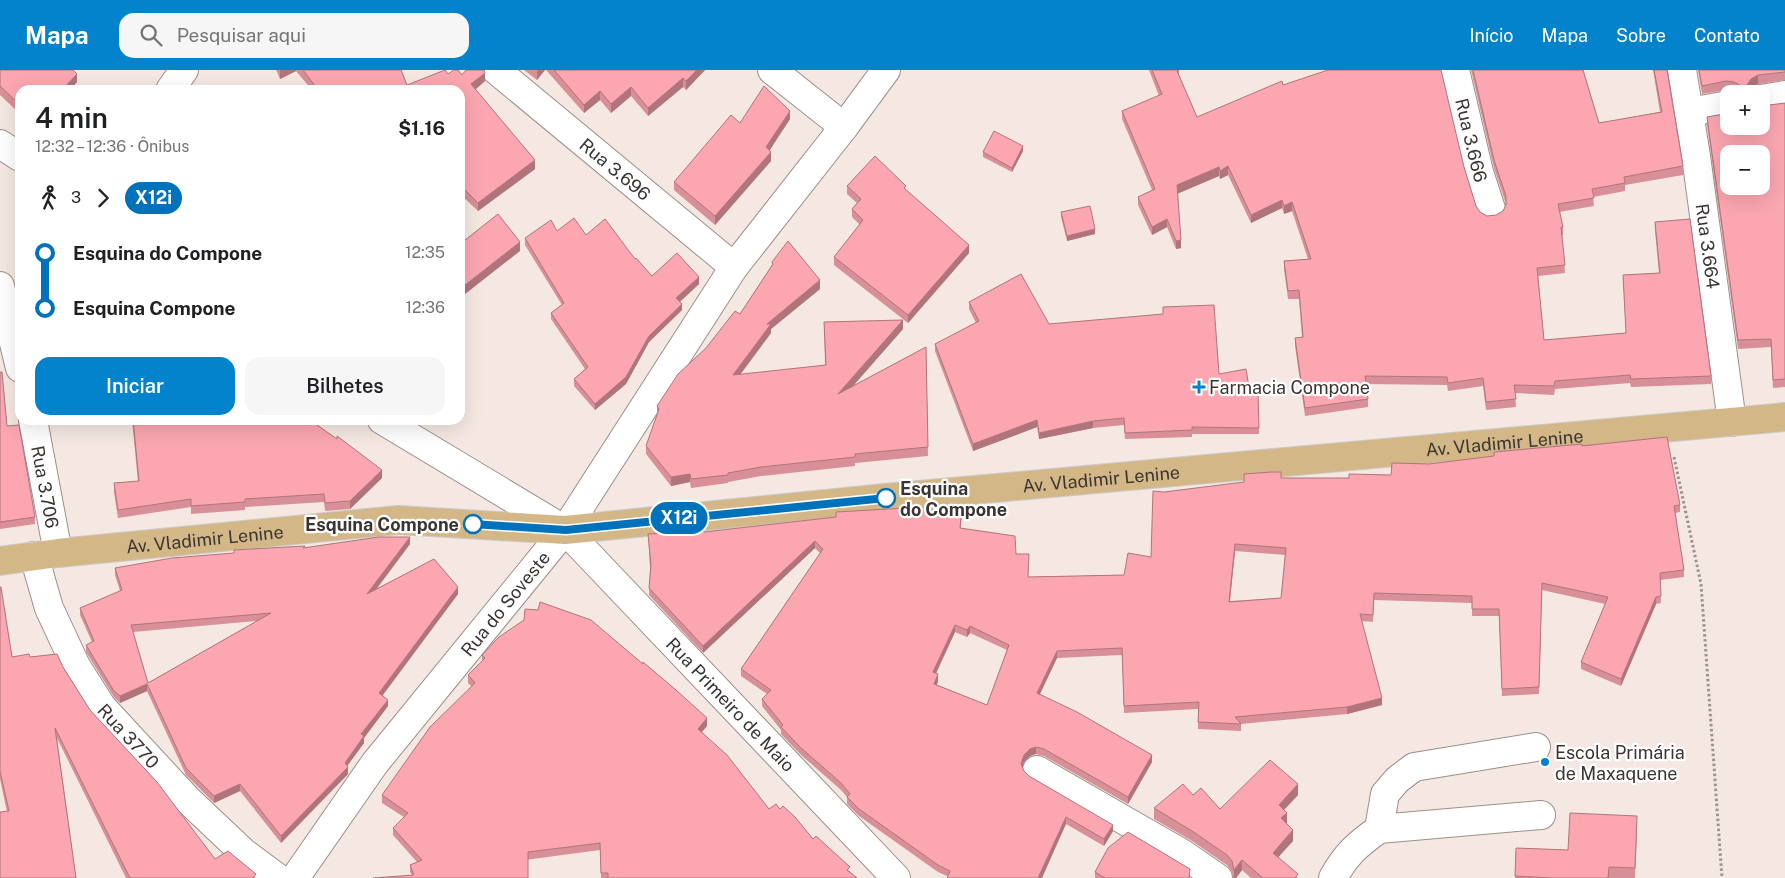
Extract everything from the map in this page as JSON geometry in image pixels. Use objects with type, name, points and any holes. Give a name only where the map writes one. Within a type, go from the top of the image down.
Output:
[{"type":"main road","name":"Av. Vladimir Lenine","points":[[0,561],[398,520],[566,530],[905,496],[1785,417]]},
{"type":"street","points":[[174,85],[184,70]]},
{"type":"street","name":"Rua 3.696","points":[[496,70],[734,267]]},
{"type":"street","points":[[772,70],[844,127]]},
{"type":"street","name":"Rua do Soveste","points":[[295,878],[375,763],[566,530],[734,267],[844,127],[886,70]]},
{"type":"street","name":"Rua 3.666","points":[[1455,70],[1491,209]]},
{"type":"street","name":"Rua 3.664","points":[[1682,70],[1732,422]]},
{"type":"street","points":[[1770,98],[1785,95]]},
{"type":"street","points":[[1689,112],[1720,107]]},
{"type":"street","points":[[0,144],[15,154]]},
{"type":"street","points":[[0,286],[15,348]]},
{"type":"street","name":"Rua 3.706","points":[[33,425],[46,555]]},
{"type":"street","name":"Rua Primeiro de Maio","points":[[390,425],[566,530],[896,878]]},
{"type":"street","name":"Rua 3770","points":[[46,555],[49,608],[76,666],[102,707],[188,800],[243,852],[278,878]]},
{"type":"street","points":[[1379,829],[1385,794],[1397,780],[1414,767],[1536,748]]},
{"type":"street","points":[[1037,770],[1183,854],[1218,878]]},
{"type":"street","points":[[1333,878],[1342,861],[1358,844],[1379,829],[1541,814]]},
{"type":"path","points":[[1668,427],[1701,584],[1722,878]]},
{"type":"building","points":[[0,70],[73,70],[77,74],[67,85],[15,85],[15,100],[0,86]]},
{"type":"building","points":[[303,70],[401,70],[407,85],[314,85]]},
{"type":"building","points":[[445,70],[448,74],[458,70],[462,75],[466,70],[484,70],[485,73],[471,84],[535,160],[478,203],[465,190],[465,85],[407,85]]},
{"type":"building","points":[[554,70],[697,70],[686,81],[683,78],[648,108],[631,87],[611,104],[600,91],[584,105]]},
{"type":"building","points":[[1152,70],[1179,70],[1177,71],[1197,117],[1282,81],[1283,85],[1328,70],[1441,70],[1464,167],[1476,206],[1480,212],[1487,216],[1496,215],[1503,211],[1506,205],[1506,196],[1494,160],[1473,70],[1583,70],[1599,123],[1662,112],[1654,70],[1667,70],[1683,166],[1624,177],[1625,183],[1592,189],[1594,198],[1558,204],[1563,227],[1561,227],[1565,265],[1537,268],[1544,340],[1626,333],[1623,275],[1660,273],[1655,222],[1690,219],[1711,376],[1631,379],[1630,375],[1555,381],[1554,386],[1514,385],[1516,399],[1486,402],[1483,378],[1448,383],[1447,377],[1365,376],[1368,399],[1305,408],[1295,338],[1303,337],[1299,290],[1288,291],[1284,261],[1311,259],[1292,202],[1284,206],[1282,200],[1251,215],[1228,166],[1220,171],[1219,167],[1177,185],[1181,240],[1176,241],[1167,219],[1152,227],[1138,197],[1155,189],[1122,111],[1162,94]]},
{"type":"building","points":[[1699,70],[1785,70],[1785,72],[1758,75],[1751,79],[1747,85],[1726,81],[1702,86]]},
{"type":"building","points":[[764,86],[790,111],[766,147],[771,152],[715,216],[674,182],[731,115],[740,123]]},
{"type":"building","points":[[1785,103],[1785,379],[1773,380],[1771,339],[1738,340],[1707,117],[1720,115],[1720,135],[1770,135],[1770,105]]},
{"type":"building","points":[[994,131],[1023,146],[1012,168],[983,152]]},
{"type":"building","points":[[875,156],[906,186],[904,188],[969,245],[908,315],[834,257],[863,220],[852,209],[861,199],[847,186]]},
{"type":"building","points":[[1090,206],[1095,229],[1067,236],[1061,212]]},
{"type":"building","points":[[498,214],[520,242],[465,285],[465,240]]},
{"type":"building","points":[[574,218],[586,235],[605,219],[635,259],[652,276],[677,253],[699,277],[676,298],[682,304],[649,336],[626,377],[595,404],[574,379],[588,367],[551,313],[564,303],[525,238],[551,220],[557,231]]},
{"type":"building","points":[[788,241],[820,280],[767,324],[771,324],[733,375],[826,365],[824,322],[903,320],[838,394],[926,347],[928,447],[855,454],[855,457],[761,467],[728,473],[728,475],[691,479],[690,474],[671,477],[646,446],[659,409],[657,406],[678,374],[706,348],[735,311],[740,314],[773,264],[772,262]]},
{"type":"building","points":[[1021,274],[1049,324],[1163,314],[1163,307],[1214,305],[1219,374],[1246,369],[1250,393],[1258,393],[1259,428],[1192,427],[1192,430],[1125,433],[1124,418],[1093,421],[1039,433],[1037,420],[973,444],[935,344],[979,321],[969,302]]},
{"type":"building","points":[[0,372],[2,372],[7,426],[19,425],[35,517],[0,522]]},
{"type":"building","points":[[133,425],[317,425],[337,439],[337,436],[382,470],[350,501],[325,503],[324,494],[245,499],[245,502],[191,506],[191,499],[118,510],[114,483],[139,481]]},
{"type":"building","points":[[1667,437],[1680,505],[1674,506],[1684,570],[1660,573],[1661,596],[1656,597],[1621,679],[1581,662],[1608,597],[1542,583],[1539,687],[1502,689],[1499,609],[1472,609],[1472,596],[1374,593],[1373,615],[1360,614],[1382,698],[1347,707],[1235,717],[1241,724],[1198,722],[1199,702],[1124,706],[1122,648],[1057,651],[1037,693],[1077,712],[1152,755],[1128,797],[1044,749],[1036,747],[1030,749],[1024,755],[1021,764],[1029,776],[1113,825],[1104,839],[1066,817],[1038,878],[947,878],[950,871],[938,865],[859,809],[847,797],[850,794],[841,783],[800,747],[781,727],[783,725],[762,699],[771,690],[741,669],[823,549],[815,541],[703,646],[649,588],[651,565],[648,534],[704,532],[836,517],[836,512],[906,508],[906,512],[962,506],[960,528],[1015,536],[1016,554],[1029,554],[1028,577],[1124,575],[1128,553],[1151,557],[1153,491],[1164,492],[1244,482],[1244,474],[1271,472],[1281,472],[1281,478],[1349,478],[1349,474],[1391,475],[1392,463],[1429,464],[1494,456],[1494,452],[1582,444],[1582,446]],"holes":[[[1235,544],[1286,548],[1281,598],[1229,602]],[[955,625],[967,630],[970,626],[1009,645],[987,705],[934,684],[938,674],[933,672]]]},
{"type":"building","points":[[379,537],[410,537],[367,594],[434,559],[458,587],[379,693],[388,700],[361,734],[364,736],[345,763],[348,767],[281,836],[240,784],[214,796],[186,768],[147,684],[120,696],[114,691],[86,645],[94,641],[80,608],[122,590],[115,568],[172,558],[234,553],[234,550],[305,546],[303,548]],"holes":[[[271,613],[148,683],[131,625]]]},
{"type":"building","points":[[0,587],[12,657],[29,654],[30,657],[57,654],[90,710],[157,782],[215,859],[228,851],[256,874],[253,878],[130,878],[55,728],[76,878],[0,878],[0,812],[9,811],[0,771]]},
{"type":"building","points":[[540,602],[591,620],[676,690],[707,718],[698,729],[727,755],[769,809],[776,804],[780,809],[783,806],[813,839],[816,836],[850,867],[847,870],[857,878],[608,878],[608,873],[601,873],[600,843],[528,852],[528,878],[373,878],[414,875],[410,865],[422,860],[393,828],[408,813],[382,795],[430,727],[475,683],[468,675],[485,658],[482,655],[499,637],[524,620],[525,609],[538,610]]},
{"type":"building","points":[[1270,760],[1298,784],[1279,805],[1287,813],[1281,818],[1293,830],[1273,853],[1298,874],[1295,878],[1263,878],[1242,860],[1234,870],[1232,861],[1227,855],[1154,808],[1183,784],[1193,795],[1201,788],[1220,809]]},
{"type":"building","points":[[1570,813],[1637,816],[1635,868],[1609,867],[1608,878],[1515,876],[1516,848],[1568,850]]},
{"type":"building","points":[[1128,832],[1190,869],[1189,878],[1105,878],[1095,872],[1108,848]]},
{"type":"bus line","name":"X12i","points":[[473,524],[566,530],[886,498]]},
{"type":"place","name":"Farmacia Compone","points":[[1199,387]]},
{"type":"place","name":"Esquina do Compone","points":[[886,498]]},
{"type":"place","name":"Esquina Compone","points":[[473,524]]},
{"type":"place","name":"Escola Primária de Maxaquene","points":[[1545,762]]}]
